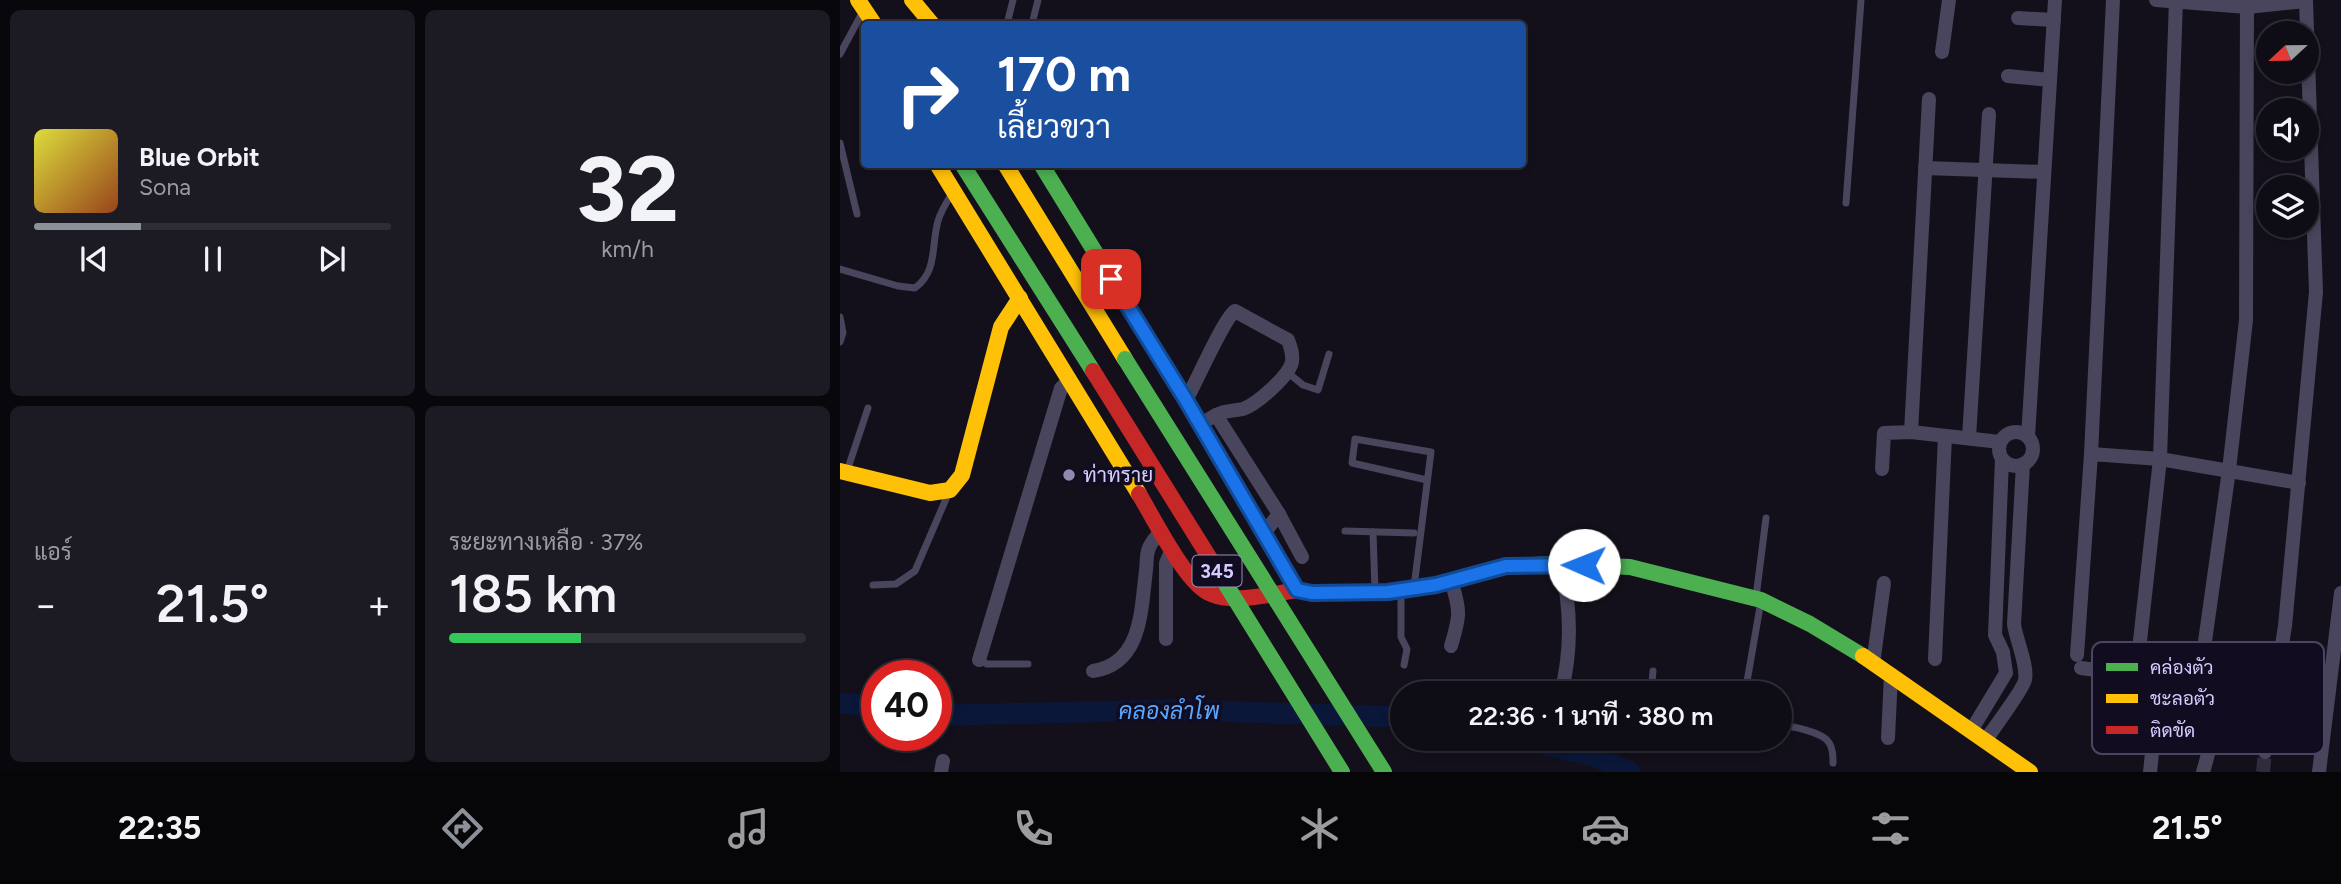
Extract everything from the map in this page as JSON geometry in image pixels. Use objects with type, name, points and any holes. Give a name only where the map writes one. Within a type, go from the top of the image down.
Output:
[{"type":"main road","points":[[901,0],[914,21]]},
{"type":"main road","points":[[912,0],[930,21]]},
{"type":"main road","points":[[939,168],[1176,555],[1205,577],[1218,581],[1266,581],[1312,593],[1375,592],[1451,581],[1506,566],[1561,564],[1630,567],[1758,599],[1810,624],[1891,674],[2029,772]]},
{"type":"main road","name":"345","points":[[964,168],[1342,772]]},
{"type":"main road","name":"345","points":[[1008,168],[1384,772]]},
{"type":"main road","points":[[1024,194],[1026,179],[1031,172],[1044,169],[1200,423],[1297,590]]},
{"type":"main road","points":[[956,196],[963,189],[977,188]]},
{"type":"main road","points":[[843,472],[930,493],[950,490],[962,475],[1001,327],[1020,298]]},
{"type":"street","points":[[1942,51],[1949,0]]},
{"type":"street","points":[[1985,741],[2025,680],[2023,658],[2016,641],[2014,624],[2023,464],[2032,452],[2028,437],[2055,0]]},
{"type":"street","points":[[2092,664],[2079,661],[2113,0]]},
{"type":"street","points":[[2156,0],[2247,3],[2306,1],[2316,292],[2282,642]]},
{"type":"street","points":[[2140,642],[2160,459],[2176,1]]},
{"type":"street","points":[[2205,642],[2229,470],[2246,320],[2247,3]]},
{"type":"street","points":[[2018,18],[2054,20]]},
{"type":"street","points":[[2008,76],[2050,80]]},
{"type":"street","points":[[1911,432],[1928,99]]},
{"type":"street","points":[[1969,439],[1989,114]]},
{"type":"street","points":[[1925,168],[2044,172]]},
{"type":"street","points":[[1186,400],[1202,373],[1226,319],[1235,311],[1288,340],[1292,365],[1279,381],[1253,404],[1216,415],[1200,423]]},
{"type":"street","points":[[979,660],[1061,388],[1069,381]]},
{"type":"street","points":[[1216,415],[1279,514],[1302,556]]},
{"type":"street","points":[[1882,469],[1884,433],[1911,432],[2000,442]]},
{"type":"street","points":[[1971,731],[2006,673],[2003,652],[1995,635],[2002,459],[2000,442],[2013,432],[2028,437]]},
{"type":"street","points":[[1935,659],[1945,436]]},
{"type":"street","points":[[2091,454],[2160,459],[2299,483]]},
{"type":"street","points":[[2002,459],[2012,465],[2023,464]]},
{"type":"street","points":[[1265,532],[1279,514]]},
{"type":"street","points":[[1093,671],[1108,669],[1119,662],[1132,645],[1142,603],[1148,549],[1161,530]]},
{"type":"street","points":[[1166,639],[1166,563],[1176,555]]},
{"type":"street","points":[[1561,564],[1566,586],[1569,642],[1569,664],[1564,681]]},
{"type":"street","points":[[1451,581],[1459,604],[1459,618],[1451,646]]},
{"type":"street","points":[[1873,664],[1884,583]]},
{"type":"street","points":[[2324,725],[2341,593]]},
{"type":"street","points":[[1888,738],[1891,674]]},
{"type":"street","points":[[2150,772],[2152,754]]},
{"type":"street","points":[[2203,772],[2208,754]]},
{"type":"lane","points":[[1008,21],[1013,0]]},
{"type":"lane","points":[[1032,21],[1038,0]]},
{"type":"lane","points":[[1846,203],[1861,0]]},
{"type":"lane","points":[[840,54],[862,13]]},
{"type":"lane","points":[[840,143],[857,214]]},
{"type":"lane","points":[[840,269],[898,286],[915,288],[933,262],[937,222],[956,196]]},
{"type":"lane","points":[[840,317],[844,333],[840,342]]},
{"type":"lane","points":[[1287,372],[1303,385],[1318,390],[1329,354]]},
{"type":"lane","points":[[843,472],[868,408]]},
{"type":"lane","points":[[1404,665],[1406,649],[1401,637],[1408,589],[1427,481],[1431,452],[1356,439],[1352,463],[1427,481]]},
{"type":"lane","points":[[873,585],[896,584],[915,571],[950,490]]},
{"type":"lane","points":[[1747,681],[1766,518]]},
{"type":"lane","points":[[1345,531],[1415,533]]},
{"type":"lane","points":[[1373,532],[1375,592]]},
{"type":"lane","points":[[979,660],[988,664],[1028,664]]},
{"type":"lane","points":[[1652,681],[1653,671]]},
{"type":"lane","points":[[1792,726],[1822,735],[1833,751],[1833,763]]},
{"type":"waterway","name":"คลองลำโพ","points":[[840,703],[861,705]]},
{"type":"waterway","name":"คลองลำโพ","points":[[952,715],[1176,710],[1390,717]]},
{"type":"waterway","name":"คลองลำโพ","points":[[1572,751],[1594,756],[1630,772]]},
{"type":"tunnel","points":[[2263,772],[2265,754]]},
{"type":"traffic: fast","points":[[965,168],[1093,371]]},
{"type":"traffic: fast","points":[[1043,168],[1186,400],[1297,590]]},
{"type":"traffic: fast","points":[[1125,359],[1384,772]]},
{"type":"traffic: fast","points":[[1297,590],[1312,593],[1388,592],[1435,585],[1506,566],[1561,564],[1630,567],[1761,600],[1810,624],[1863,656]]},
{"type":"traffic: fast","points":[[1222,578],[1342,772]]},
{"type":"traffic: slow","points":[[858,0],[872,21]]},
{"type":"traffic: slow","points":[[912,0],[930,21]]},
{"type":"traffic: slow","points":[[939,168],[1139,494]]},
{"type":"traffic: slow","points":[[1007,168],[1125,359]]},
{"type":"traffic: slow","points":[[840,471],[930,493],[950,490],[962,475],[1001,327],[1020,298]]},
{"type":"traffic: slow","points":[[1863,656],[2030,772]]},
{"type":"traffic: jam","points":[[1093,371],[1222,578]]},
{"type":"traffic: jam","points":[[1139,494],[1181,565],[1211,594],[1231,598],[1254,597],[1297,590]]},
{"type":"place","name":"ท่าทราย","points":[[1069,475]]},
{"type":"route","points":[[1111,279],[1186,400],[1297,590],[1312,593],[1388,592],[1436,585],[1506,566],[1584,565]]}]
